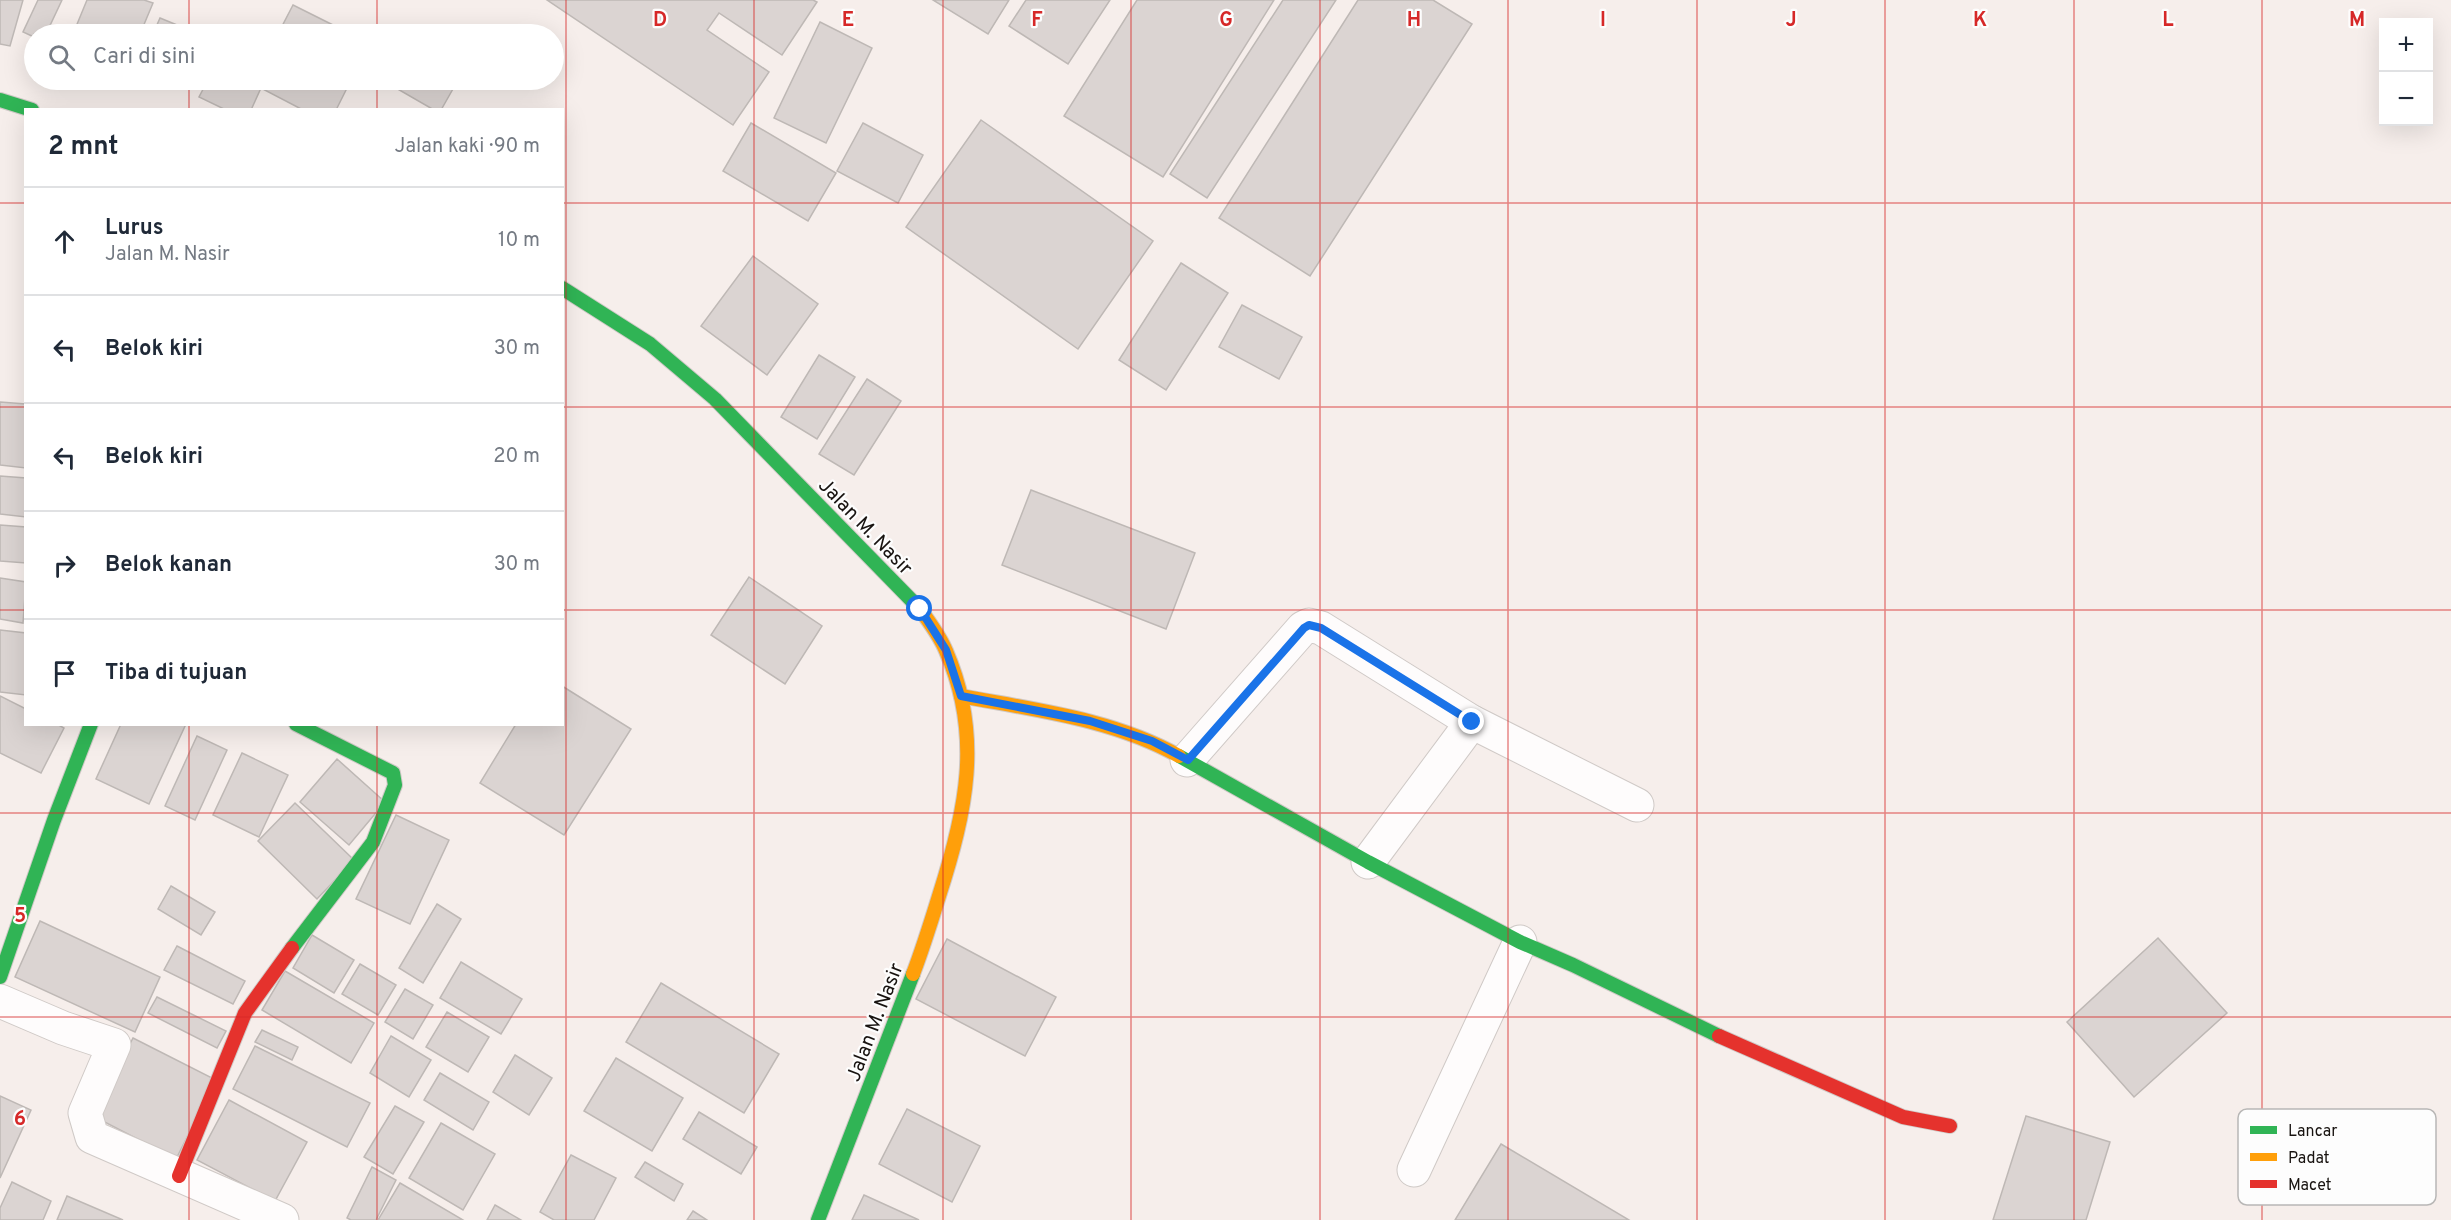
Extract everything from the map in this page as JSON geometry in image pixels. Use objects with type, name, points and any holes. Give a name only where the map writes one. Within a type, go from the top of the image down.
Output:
[{"type":"street","points":[[0,100],[26,108]]},
{"type":"street","name":"Jalan M. Nasir","points":[[564,289],[650,344],[715,399],[920,609],[946,650],[961,696],[968,744],[968,779],[958,837],[919,959],[818,1220]]},
{"type":"street","points":[[1188,760],[1309,625],[1321,628],[1472,722],[1637,805]]},
{"type":"street","points":[[961,696],[1090,721],[1152,741],[1368,862],[1520,942],[1783,1065],[1903,1117],[1950,1126]]},
{"type":"street","points":[[1368,862],[1472,722]]},
{"type":"street","points":[[0,977],[54,820],[90,726]]},
{"type":"street","points":[[179,1176],[245,1013],[302,933],[373,842],[395,785],[393,773],[300,726]]},
{"type":"street","points":[[1414,1170],[1520,942]]},
{"type":"street","points":[[0,1001],[63,1028],[114,1045],[85,1113],[92,1137],[282,1220]]},
{"type":"building","points":[[0,0],[23,0],[10,46],[0,44]]},
{"type":"building","points":[[38,0],[62,0],[51,24],[27,24]]},
{"type":"building","points":[[87,0],[144,0],[153,3],[144,24],[77,24]]},
{"type":"building","points":[[547,0],[813,0],[817,2],[782,55],[719,13],[707,30],[769,72],[733,125]]},
{"type":"building","points":[[933,0],[1009,0],[988,34]]},
{"type":"building","points":[[1026,0],[1110,0],[1068,64],[1009,26]]},
{"type":"building","points":[[1137,0],[1274,0],[1163,177],[1064,116]]},
{"type":"building","points":[[1283,0],[1336,0],[1207,198],[1170,174]]},
{"type":"building","points":[[1358,0],[1433,0],[1472,24],[1310,276],[1219,218]]},
{"type":"building","points":[[293,5],[331,24],[283,24]]},
{"type":"building","points":[[160,18],[175,24],[157,24]]},
{"type":"building","points":[[820,22],[872,48],[826,143],[774,118]]},
{"type":"building","points":[[203,90],[260,90],[252,108],[222,108],[199,97]]},
{"type":"building","points":[[265,90],[346,90],[337,108],[299,108]]},
{"type":"building","points":[[399,90],[452,90],[442,108],[431,108]]},
{"type":"building","points":[[981,120],[1153,241],[1078,349],[906,227]]},
{"type":"building","points":[[751,123],[836,173],[808,221],[723,171]]},
{"type":"building","points":[[863,123],[923,155],[898,203],[837,171]]},
{"type":"building","points":[[753,256],[818,304],[767,375],[701,326]]},
{"type":"building","points":[[1181,263],[1228,293],[1166,390],[1119,360]]},
{"type":"building","points":[[1242,305],[1302,337],[1279,379],[1219,347]]},
{"type":"building","points":[[819,355],[855,377],[817,439],[781,417]]},
{"type":"building","points":[[867,379],[901,401],[854,475],[819,454]]},
{"type":"building","points":[[0,402],[24,404],[24,468],[0,465]]},
{"type":"building","points":[[0,476],[24,478],[24,517],[0,514]]},
{"type":"building","points":[[1031,490],[1195,553],[1166,629],[1002,565]]},
{"type":"building","points":[[0,525],[24,527],[24,563],[0,561]]},
{"type":"building","points":[[749,577],[822,626],[785,684],[711,635]]},
{"type":"building","points":[[0,578],[24,582],[23,623],[0,619]]},
{"type":"building","points":[[0,630],[24,633],[24,695],[0,692]]},
{"type":"building","points":[[564,687],[631,729],[564,835],[480,783],[515,726],[564,726]]},
{"type":"building","points":[[0,696],[24,708],[24,726],[60,726],[64,728],[41,773],[0,753]]},
{"type":"building","points":[[120,726],[185,726],[149,804],[96,779]]},
{"type":"building","points":[[197,736],[227,750],[195,820],[165,806]]},
{"type":"building","points":[[242,753],[288,775],[259,837],[213,815]]},
{"type":"building","points":[[337,759],[385,802],[349,845],[300,802]]},
{"type":"building","points":[[295,803],[354,860],[317,899],[258,841]]},
{"type":"building","points":[[396,815],[449,840],[410,924],[356,899]]},
{"type":"building","points":[[171,886],[215,912],[201,935],[158,909]]},
{"type":"building","points":[[437,904],[461,919],[423,983],[399,968]]},
{"type":"building","points":[[40,921],[160,977],[135,1032],[15,977]]},
{"type":"building","points":[[312,935],[354,960],[334,993],[293,968]]},
{"type":"building","points":[[2158,938],[2227,1013],[2134,1097],[2067,1022]]},
{"type":"building","points":[[947,939],[1056,997],[1025,1056],[916,999]]},
{"type":"building","points":[[177,946],[245,981],[233,1004],[164,970]]},
{"type":"building","points":[[461,962],[522,999],[501,1034],[440,998]]},
{"type":"building","points":[[360,964],[396,985],[378,1015],[342,994]]},
{"type":"building","points":[[285,971],[374,1023],[351,1063],[262,1010]]},
{"type":"building","points":[[661,983],[779,1054],[744,1113],[626,1042]]},
{"type":"building","points":[[405,989],[433,1005],[413,1039],[385,1022]]},
{"type":"building","points":[[157,997],[226,1031],[217,1048],[148,1013]]},
{"type":"building","points":[[447,1012],[489,1037],[468,1072],[426,1047]]},
{"type":"building","points":[[262,1030],[298,1047],[292,1060],[255,1042]]},
{"type":"building","points":[[391,1036],[431,1060],[409,1097],[370,1073]]},
{"type":"building","points":[[133,1038],[216,1080],[176,1159],[93,1116]]},
{"type":"building","points":[[255,1046],[370,1103],[347,1147],[233,1089]]},
{"type":"building","points":[[515,1055],[552,1078],[529,1115],[493,1092]]},
{"type":"building","points":[[616,1058],[683,1098],[652,1151],[584,1111]]},
{"type":"building","points":[[440,1073],[489,1102],[473,1130],[424,1100]]},
{"type":"building","points":[[0,1096],[31,1110],[0,1178]]},
{"type":"building","points":[[229,1100],[307,1142],[275,1201],[197,1160]]},
{"type":"building","points":[[395,1106],[424,1122],[393,1174],[364,1157]]},
{"type":"building","points":[[907,1109],[980,1146],[952,1202],[879,1164]]},
{"type":"building","points":[[699,1112],[757,1147],[741,1174],[683,1139]]},
{"type":"building","points":[[2026,1116],[2110,1142],[2086,1220],[1993,1220]]},
{"type":"building","points":[[441,1123],[495,1154],[463,1210],[409,1178]]},
{"type":"building","points":[[1501,1144],[1629,1220],[1455,1220]]},
{"type":"building","points":[[571,1155],[616,1178],[594,1220],[554,1220],[540,1212]]},
{"type":"building","points":[[645,1162],[683,1184],[674,1201],[635,1177]]},
{"type":"building","points":[[372,1167],[396,1180],[376,1220],[351,1220],[347,1218]]},
{"type":"building","points":[[12,1182],[51,1201],[43,1220],[0,1220],[0,1208]]},
{"type":"building","points":[[400,1183],[463,1220],[378,1220]]},
{"type":"building","points":[[864,1195],[919,1220],[852,1220]]},
{"type":"building","points":[[67,1196],[123,1220],[57,1220]]},
{"type":"building","points":[[495,1205],[521,1220],[487,1220]]},
{"type":"building","points":[[693,1211],[707,1220],[687,1220]]},
{"type":"traffic: fast","points":[[0,100],[26,108]]},
{"type":"traffic: fast","points":[[564,289],[650,344],[715,399],[920,609]]},
{"type":"traffic: fast","points":[[0,977],[54,820],[90,726]]},
{"type":"traffic: fast","points":[[292,948],[373,842],[395,785],[393,773],[300,726]]},
{"type":"traffic: fast","points":[[1179,756],[1368,862],[1520,942],[1573,965],[1719,1036]]},
{"type":"traffic: fast","points":[[818,1220],[913,974]]},
{"type":"traffic: slow","points":[[913,974],[957,834],[963,804],[967,744],[964,713],[957,682],[944,645],[920,609]]},
{"type":"traffic: slow","points":[[961,696],[1101,724],[1154,743],[1179,756]]},
{"type":"traffic: jam","points":[[179,1176],[245,1013],[292,948]]},
{"type":"traffic: jam","points":[[1719,1036],[1903,1117],[1950,1126]]},
{"type":"route","points":[[920,609],[946,650],[961,696],[1090,721],[1152,741],[1188,760],[1309,625],[1318,626],[1472,722]]}]
